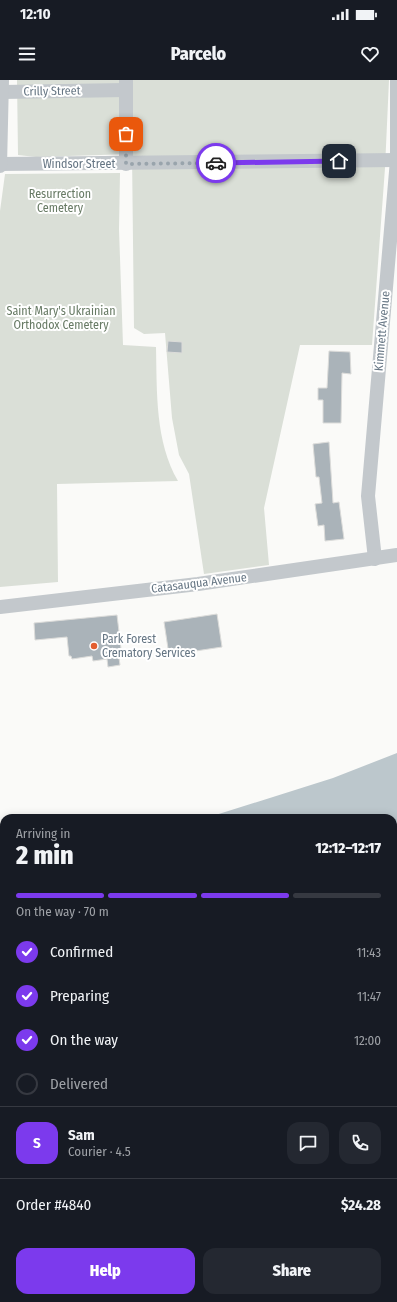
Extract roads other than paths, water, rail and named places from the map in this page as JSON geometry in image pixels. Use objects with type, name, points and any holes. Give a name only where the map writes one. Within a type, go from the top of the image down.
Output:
[{"type":"street","name":"Kimmett Avenue","points":[[375,558],[368,496],[397,160],[397,80]]},
{"type":"street","name":"Crilly Street","points":[[2,86],[126,85],[126,164]]},
{"type":"street","points":[[0,165],[2,86]]},
{"type":"street","name":"Windsor Street","points":[[0,165],[397,160]]},
{"type":"street","name":"Catasauqua Avenue","points":[[0,607],[198,584],[397,555]]},
{"type":"place","name":"Park Forest Crematory Services","points":[[94,646]]},
{"type":"park label","name":"Resurrection Cemetery","points":[[60,201]]},
{"type":"park label","name":"Saint Mary's Ukrainian Orthodox Cemetery","points":[[61,318]]}]
